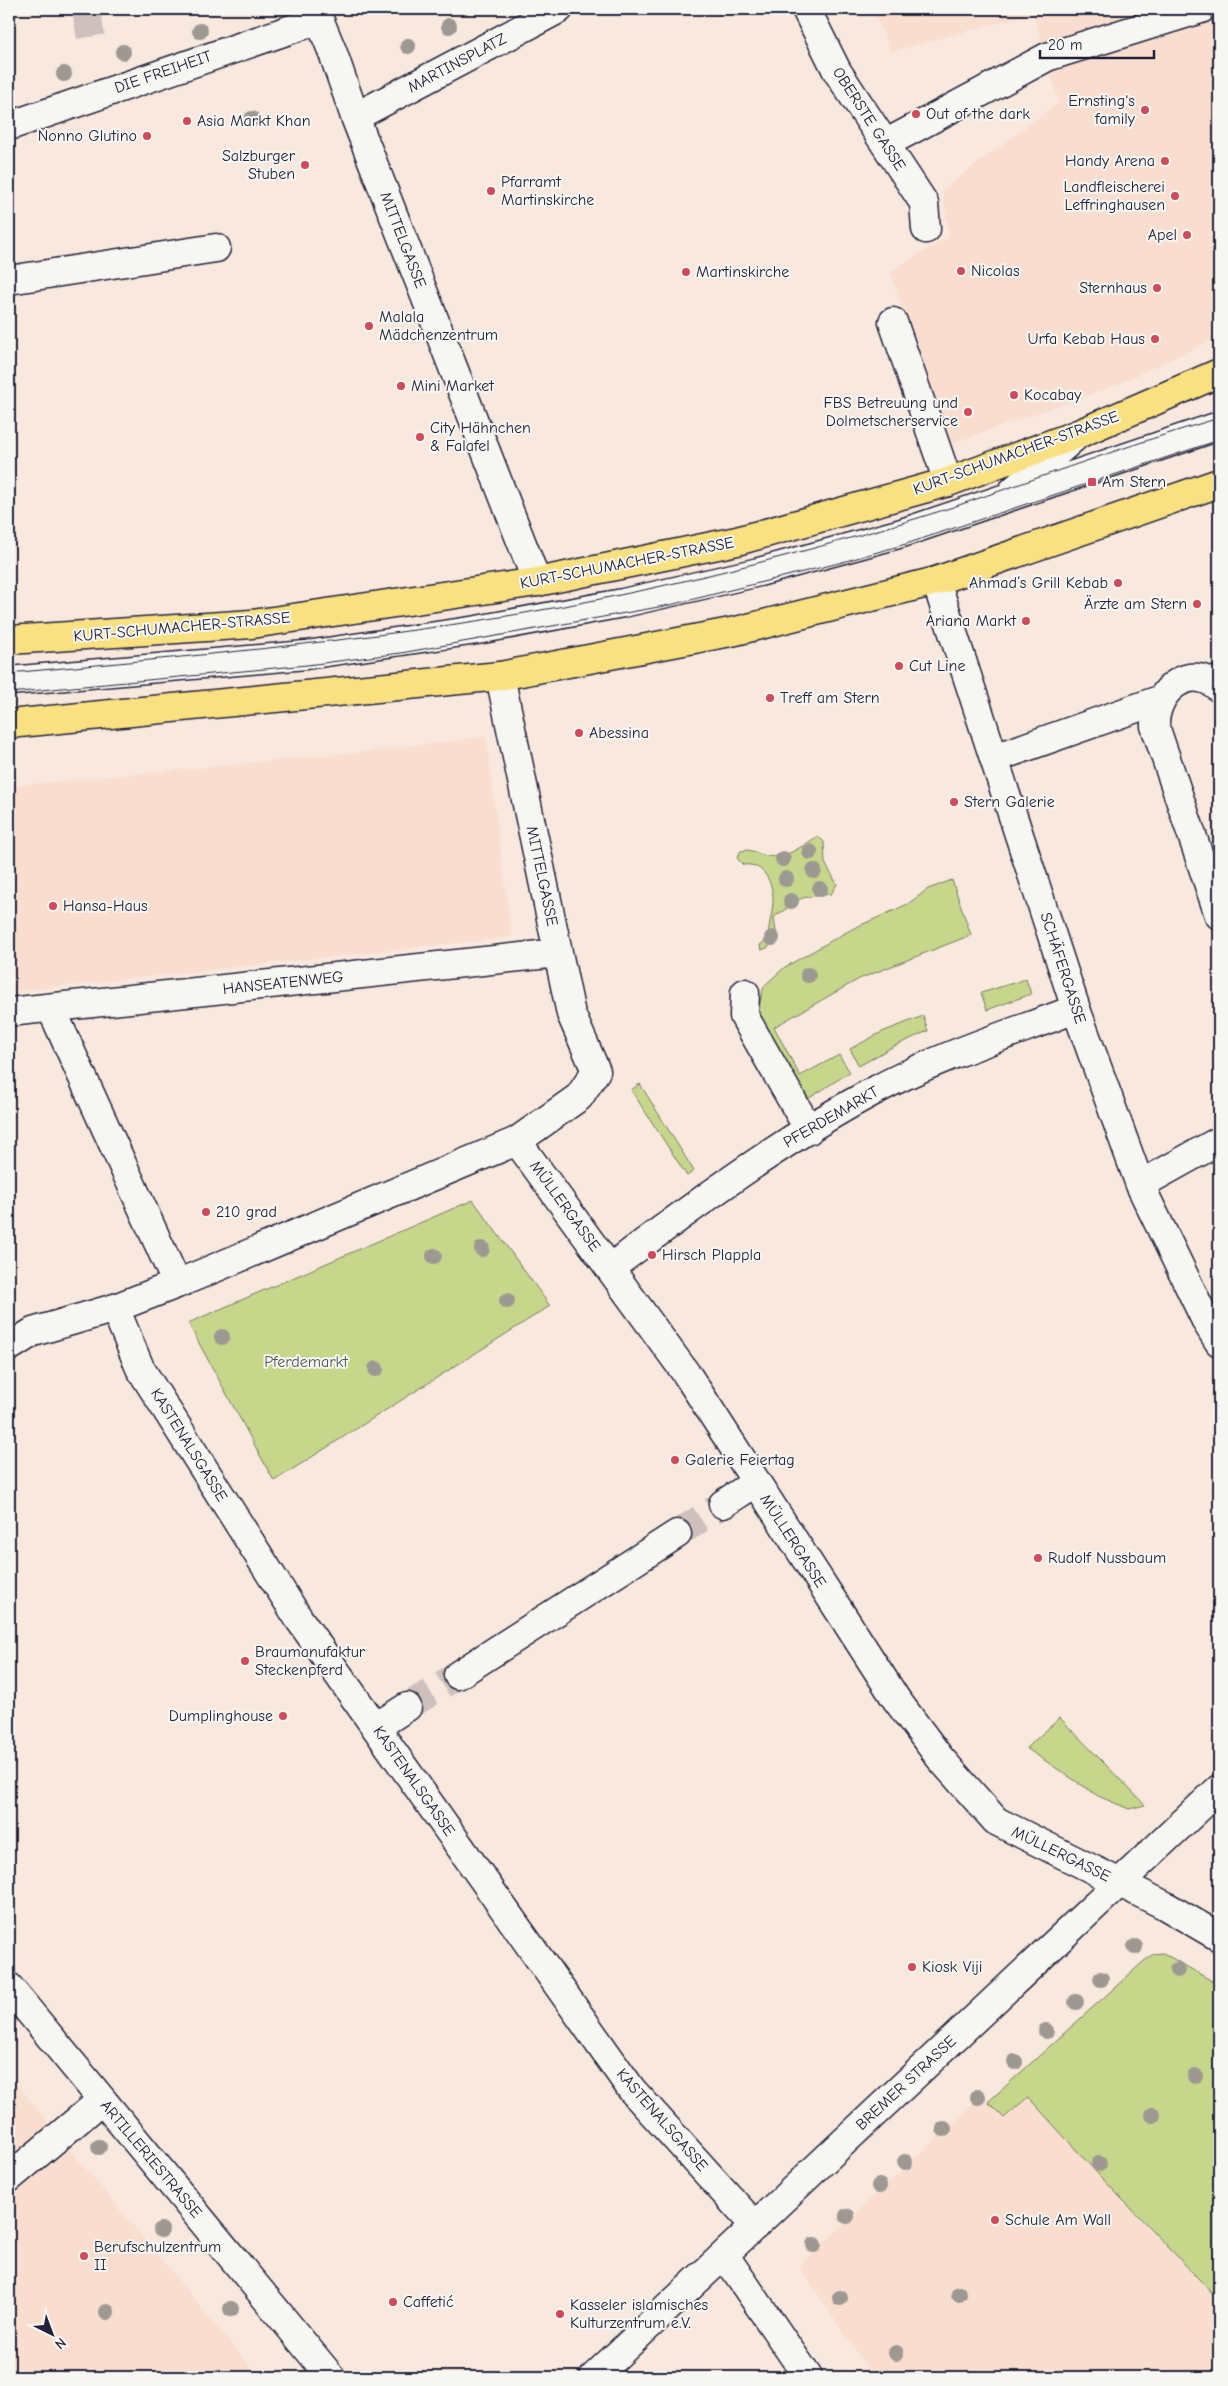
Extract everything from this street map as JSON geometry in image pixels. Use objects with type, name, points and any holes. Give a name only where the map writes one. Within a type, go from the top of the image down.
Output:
[{"type":"main road","name":"KURT-SCHUMACHER-STRASSE","points":[[9,640],[252,624],[537,582],[737,541],[948,482],[1078,434],[1219,373]]},
{"type":"main road","points":[[9,724],[500,676],[736,631],[936,581],[1219,482]]},
{"type":"street","name":"MARTINSPLATZ","points":[[355,117],[560,9]]},
{"type":"street","name":"OBERSTE GASSE","points":[[806,9],[837,71],[924,204],[926,229]]},
{"type":"street","points":[[885,144],[1047,57],[1202,9]]},
{"type":"street","name":"MITTELGASSE","points":[[317,14],[334,53],[355,117],[537,582]]},
{"type":"street","name":"DIE FREIHEIT","points":[[9,126],[317,14]]},
{"type":"street","points":[[9,280],[216,248]]},
{"type":"street","points":[[893,322],[948,482]]},
{"type":"street","points":[[9,681],[306,654],[477,630],[623,603],[759,572],[902,533],[1219,426]]},
{"type":"street","points":[[1005,499],[1078,434]]},
{"type":"street","name":"SCHÄFERGASSE","points":[[936,581],[1076,1009],[1140,1185],[1207,1323],[1219,1342]]},
{"type":"street","name":"MITTELGASSE","points":[[500,676],[571,1014],[596,1071],[579,1097],[517,1141]]},
{"type":"street","points":[[1219,688],[1204,680],[1191,679],[1178,682],[1167,689],[1159,700],[1155,712],[1155,726],[1219,916]]},
{"type":"street","points":[[995,758],[1159,700]]},
{"type":"street","name":"HANSEATENWEG","points":[[9,1012],[558,954]]},
{"type":"street","points":[[745,993],[744,1016],[809,1130]]},
{"type":"street","points":[[51,1008],[177,1284]]},
{"type":"street","name":"PFERDEMARKT","points":[[610,1268],[721,1187],[872,1092],[938,1061],[1076,1009]]},
{"type":"street","points":[[9,1347],[33,1332],[115,1308],[177,1284],[517,1141]]},
{"type":"street","name":"MÜLLERGASSE","points":[[517,1141],[688,1376],[896,1700],[940,1758],[996,1821],[1164,1905],[1219,1937]]},
{"type":"street","points":[[1140,1185],[1219,1141]]},
{"type":"street","name":"KASTENALSGASSE","points":[[115,1308],[140,1368],[299,1619],[632,2090],[755,2226]]},
{"type":"street","points":[[723,1504],[756,1483]]},
{"type":"street","points":[[458,1675],[677,1534]]},
{"type":"street","points":[[376,1727],[408,1707]]},
{"type":"street","name":"BREMER STRASSE","points":[[594,2377],[725,2256],[1219,1789]]},
{"type":"street","name":"ARTILLERIESTRASSE","points":[[9,1987],[331,2377]]},
{"type":"street","points":[[9,2178],[102,2100]]},
{"type":"street","points":[[725,2256],[808,2377]]},
{"type":"shaded area","points":[[872,9],[1219,9],[1219,337],[1116,385],[947,445],[890,272],[949,236],[942,190],[1059,102],[1033,13],[891,52]]},
{"type":"shaded area","points":[[486,737],[512,937],[9,992],[9,786],[353,753]]},
{"type":"shaded area","name":"Berufschulzentrum II","points":[[9,2074],[59,2136],[259,2377],[9,2377]]},
{"type":"shaded area","name":"Schule Am Wall","points":[[983,2095],[1004,2118],[1028,2096],[1098,2174],[1219,2300],[1219,2377],[873,2377],[799,2266]]},
{"type":"green space","points":[[818,836],[824,842],[825,863],[837,884],[831,894],[802,898],[774,917],[777,940],[761,950],[760,945],[768,939],[773,903],[772,889],[762,871],[757,867],[743,865],[737,858],[741,851],[745,850],[767,856],[780,856],[794,851]]},
{"type":"green space","points":[[952,880],[971,935],[859,979],[774,1027],[800,1076],[839,1055],[850,1072],[805,1101],[759,1018],[759,1006],[764,986],[785,967],[852,929],[908,904],[928,889]]},
{"type":"green space","points":[[1026,979],[1031,994],[987,1010],[981,993]]},
{"type":"green space","points":[[923,1016],[928,1031],[892,1047],[859,1066],[850,1049],[882,1032]]},
{"type":"green space","points":[[640,1084],[694,1171],[687,1176],[631,1090]]},
{"type":"green space","name":"Pferdemarkt","points":[[473,1200],[550,1306],[274,1481],[188,1323]]},
{"type":"green space","points":[[1060,1718],[1145,1805],[1129,1809],[1098,1796],[1026,1748]]},
{"type":"green space","points":[[1163,1953],[1219,1985],[1219,2300],[1098,2174],[1028,2097],[1004,2118],[988,2102],[1143,1962],[1153,1954]]},
{"type":"tunnel","points":[[86,9],[91,38]]},
{"type":"tunnel","points":[[677,1534],[723,1504]]},
{"type":"tunnel","points":[[407,1707],[458,1675]]},
{"type":"tram line","points":[[1208,9],[1219,42]]},
{"type":"tram line","points":[[9,673],[180,657],[350,638],[519,614],[604,598],[755,564],[887,527],[953,507],[1219,418]]},
{"type":"tram line","points":[[9,693],[307,665],[401,653],[670,605],[839,563],[906,544],[1219,440]]},
{"type":"place","name":"Ernsting's family","points":[[1145,110]]},
{"type":"place","name":"Out of the dark","points":[[916,114]]},
{"type":"place","name":"Asia Markt Khan","points":[[187,121]]},
{"type":"place","name":"Nonno Glutino","points":[[147,136]]},
{"type":"place","name":"Handy Arena","points":[[1165,161]]},
{"type":"place","name":"Salzburger Stuben","points":[[305,165]]},
{"type":"place","name":"Pfarramt Martinskirche","points":[[491,191]]},
{"type":"place","name":"Landfleischerei Leffringhausen","points":[[1175,196]]},
{"type":"place","name":"Apel","points":[[1187,235]]},
{"type":"place","name":"Nicolas","points":[[961,271]]},
{"type":"place","name":"Martinskirche","points":[[686,272]]},
{"type":"place","name":"Sternhaus","points":[[1157,288]]},
{"type":"place","name":"Malala Mädchenzentrum","points":[[369,326]]},
{"type":"place","name":"Urfa Kebab Haus","points":[[1155,339]]},
{"type":"place","name":"Mini Market","points":[[401,386]]},
{"type":"place","name":"Kocabay","points":[[1014,395]]},
{"type":"place","name":"FBS Betreuung und Dolmetscherservice","points":[[968,412]]},
{"type":"place","name":"City Hähnchen & Falafel","points":[[420,437]]},
{"type":"place","name":"Am Stern","points":[[1092,482]]},
{"type":"place","name":"Ahmad‘s Grill Kebab","points":[[1118,583]]},
{"type":"place","name":"Ärzte am Stern","points":[[1197,604]]},
{"type":"place","name":"Ariana Markt","points":[[1026,621]]},
{"type":"place","name":"Cut Line","points":[[899,666]]},
{"type":"place","name":"Treff am Stern","points":[[770,698]]},
{"type":"place","name":"Abessina","points":[[579,733]]},
{"type":"place","name":"Stern Galerie","points":[[954,802]]},
{"type":"place","name":"Hansa-Haus","points":[[53,906]]},
{"type":"place","name":"210 grad","points":[[206,1212]]},
{"type":"place","name":"Hirsch Plappla","points":[[652,1255]]},
{"type":"place","name":"Galerie Feiertag","points":[[675,1460]]},
{"type":"place","name":"Rudolf Nussbaum","points":[[1038,1558]]},
{"type":"place","name":"Braumanufaktur Steckenpferd","points":[[245,1661]]},
{"type":"place","name":"Dumplinghouse","points":[[283,1716]]},
{"type":"place","name":"Kiosk Viji","points":[[912,1967]]},
{"type":"place","name":"Schule Am Wall","points":[[995,2220]]},
{"type":"place","name":"Berufschulzentrum II","points":[[84,2256]]},
{"type":"place","name":"Caffetić","points":[[393,2302]]},
{"type":"place","name":"Kasseler islamisches Kulturzentrum e.V.","points":[[560,2314]]}]
